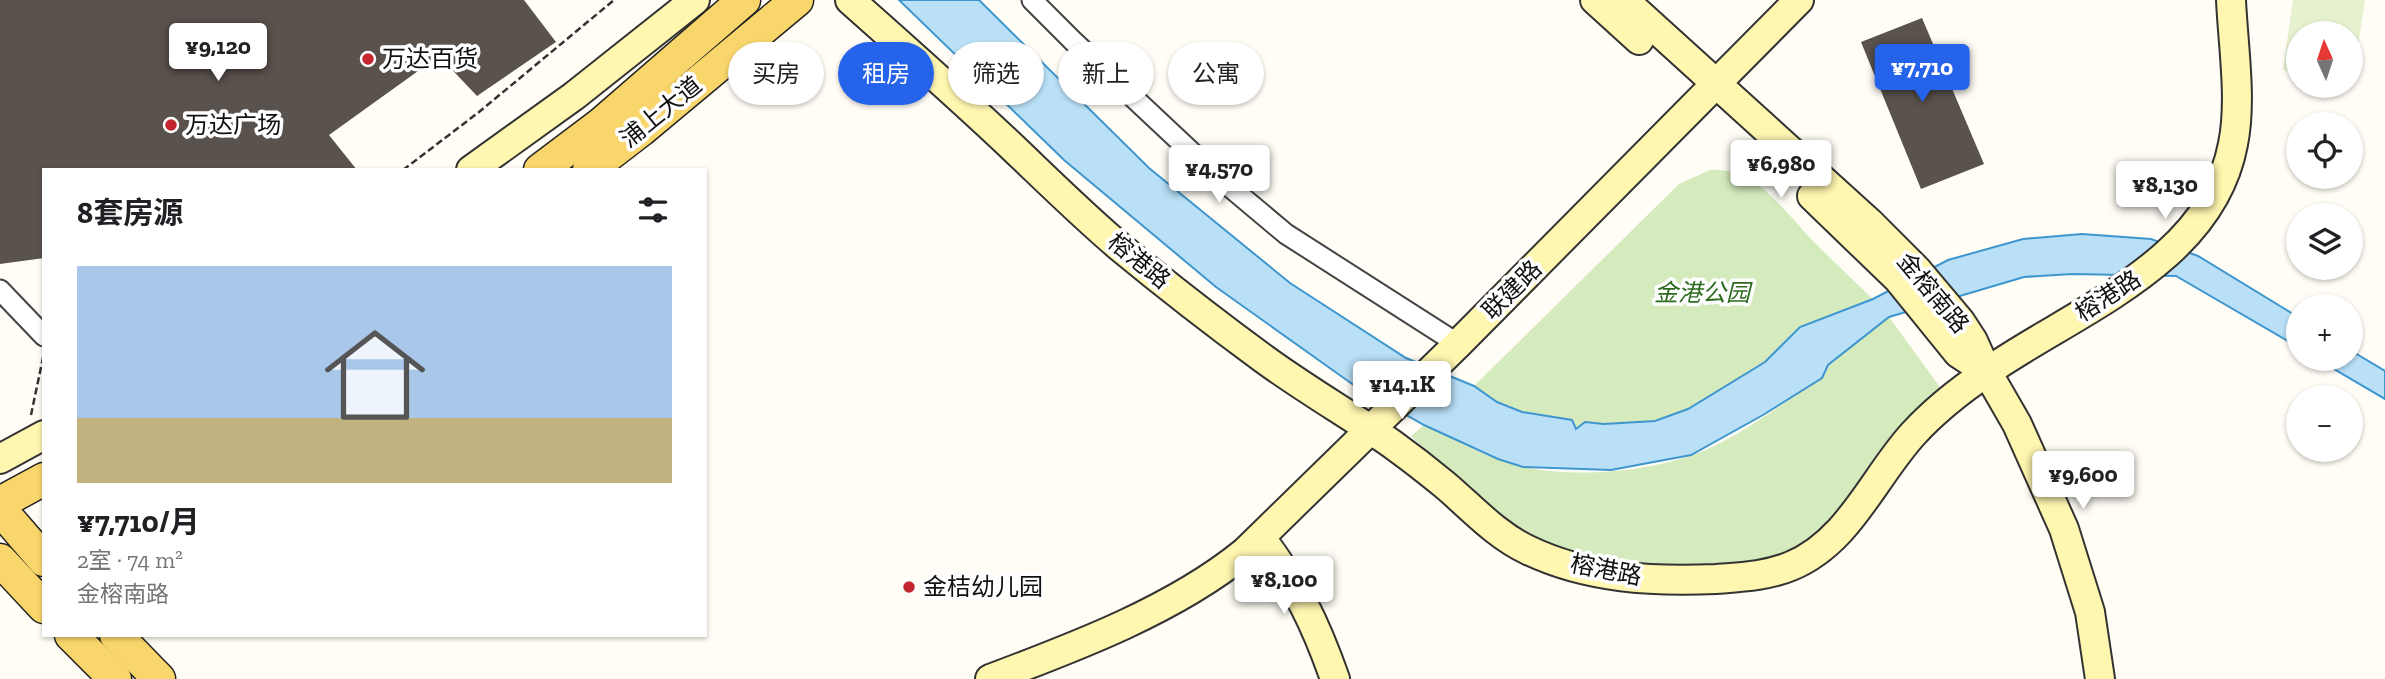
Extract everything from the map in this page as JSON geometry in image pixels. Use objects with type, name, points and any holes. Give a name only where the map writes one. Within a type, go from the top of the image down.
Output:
[{"type":"main road","name":"浦上大道","points":[[543,168],[601,124],[744,0]]},
{"type":"main road","name":"浦上大道","points":[[592,168],[797,0]]},
{"type":"main road","points":[[0,503],[42,480]]},
{"type":"main road","points":[[0,509],[42,558]]},
{"type":"main road","points":[[0,560],[42,605]]},
{"type":"main road","points":[[74,637],[115,679]]},
{"type":"main road","points":[[118,637],[159,679]]},
{"type":"street","points":[[474,168],[574,96],[695,0]]},
{"type":"street","name":"榕港路","points":[[850,0],[1117,244],[1265,360],[1371,430],[1444,484],[1495,530],[1530,551],[1608,575],[1670,580],[1750,576],[1787,568],[1815,554],[1830,542],[1912,435],[1987,372],[2147,271],[2183,238],[2211,201],[2229,161],[2233,144],[2235,93],[2231,0]]},
{"type":"street","points":[[1032,0],[1217,177],[1286,234],[1458,345]]},
{"type":"street","points":[[1595,0],[1710,91]]},
{"type":"street","name":"金榕南路","points":[[1624,0],[1710,91],[1869,222],[1917,271],[1960,321],[2017,424],[2064,529],[2090,612],[2100,679]]},
{"type":"street","name":"联建路","points":[[990,679],[1099,635],[1160,606],[1219,572],[1261,538],[1458,345],[1799,0]]},
{"type":"street","points":[[0,290],[42,334]]},
{"type":"street","points":[[0,460],[34,440]]},
{"type":"street","points":[[1261,538],[1294,582],[1335,679]]},
{"type":"path","points":[[406,168],[479,112],[614,0]]},
{"type":"path","points":[[34,440],[42,370]]},
{"type":"green space","points":[[2293,0],[2365,0],[2362,21],[2290,21]]},
{"type":"green space","points":[[2286,49],[2286,70],[2283,70]]},
{"type":"green space","name":"金港公园","points":[[1710,170],[1727,171],[1756,184],[1873,299],[1800,327],[1765,362],[1688,409],[1655,421],[1604,424],[1585,422],[1576,430],[1554,418],[1522,412],[1497,402],[1474,386],[1679,184]]},
{"type":"green space","points":[[1889,317],[1942,390],[1911,415],[1914,424],[1849,508],[1791,556],[1719,570],[1595,562],[1536,539],[1499,520],[1411,436],[1424,425],[1497,459],[1547,471],[1605,472],[1663,463],[1712,447],[1754,423],[1821,378],[1828,366]]},
{"type":"water","points":[[899,0],[979,0],[1022,42],[948,42],[948,48]]},
{"type":"water","points":[[1044,64],[1058,78],[1058,105],[1085,105],[1149,168],[1290,283],[1406,358],[1474,386],[1497,402],[1522,412],[1572,420],[1576,429],[1585,422],[1604,424],[1655,421],[1688,409],[1765,362],[1800,327],[1873,299],[1948,260],[2023,239],[2082,234],[2151,239],[2198,256],[2286,310],[2286,340],[2176,276],[2072,274],[2024,277],[1889,317],[1828,365],[1822,378],[1691,455],[1611,470],[1523,467],[1498,459],[1424,425],[1355,386],[1216,287],[1064,160],[1007,105],[1044,105]]},
{"type":"water","points":[[2363,358],[2385,371],[2385,399],[2363,385],[2337,371],[2363,371]]},
{"type":"building","name":"万达广场","points":[[0,0],[524,0],[556,42],[477,96],[439,56],[329,135],[355,168],[42,168],[42,258],[0,264]]},
{"type":"building","points":[[1922,18],[1984,164],[1921,189],[1861,42]]},
{"type":"place","name":"万达百货","points":[[368,59]]},
{"type":"place","name":"万达广场","points":[[171,125]]},
{"type":"place","name":"金桔幼儿园","points":[[909,587]]}]
